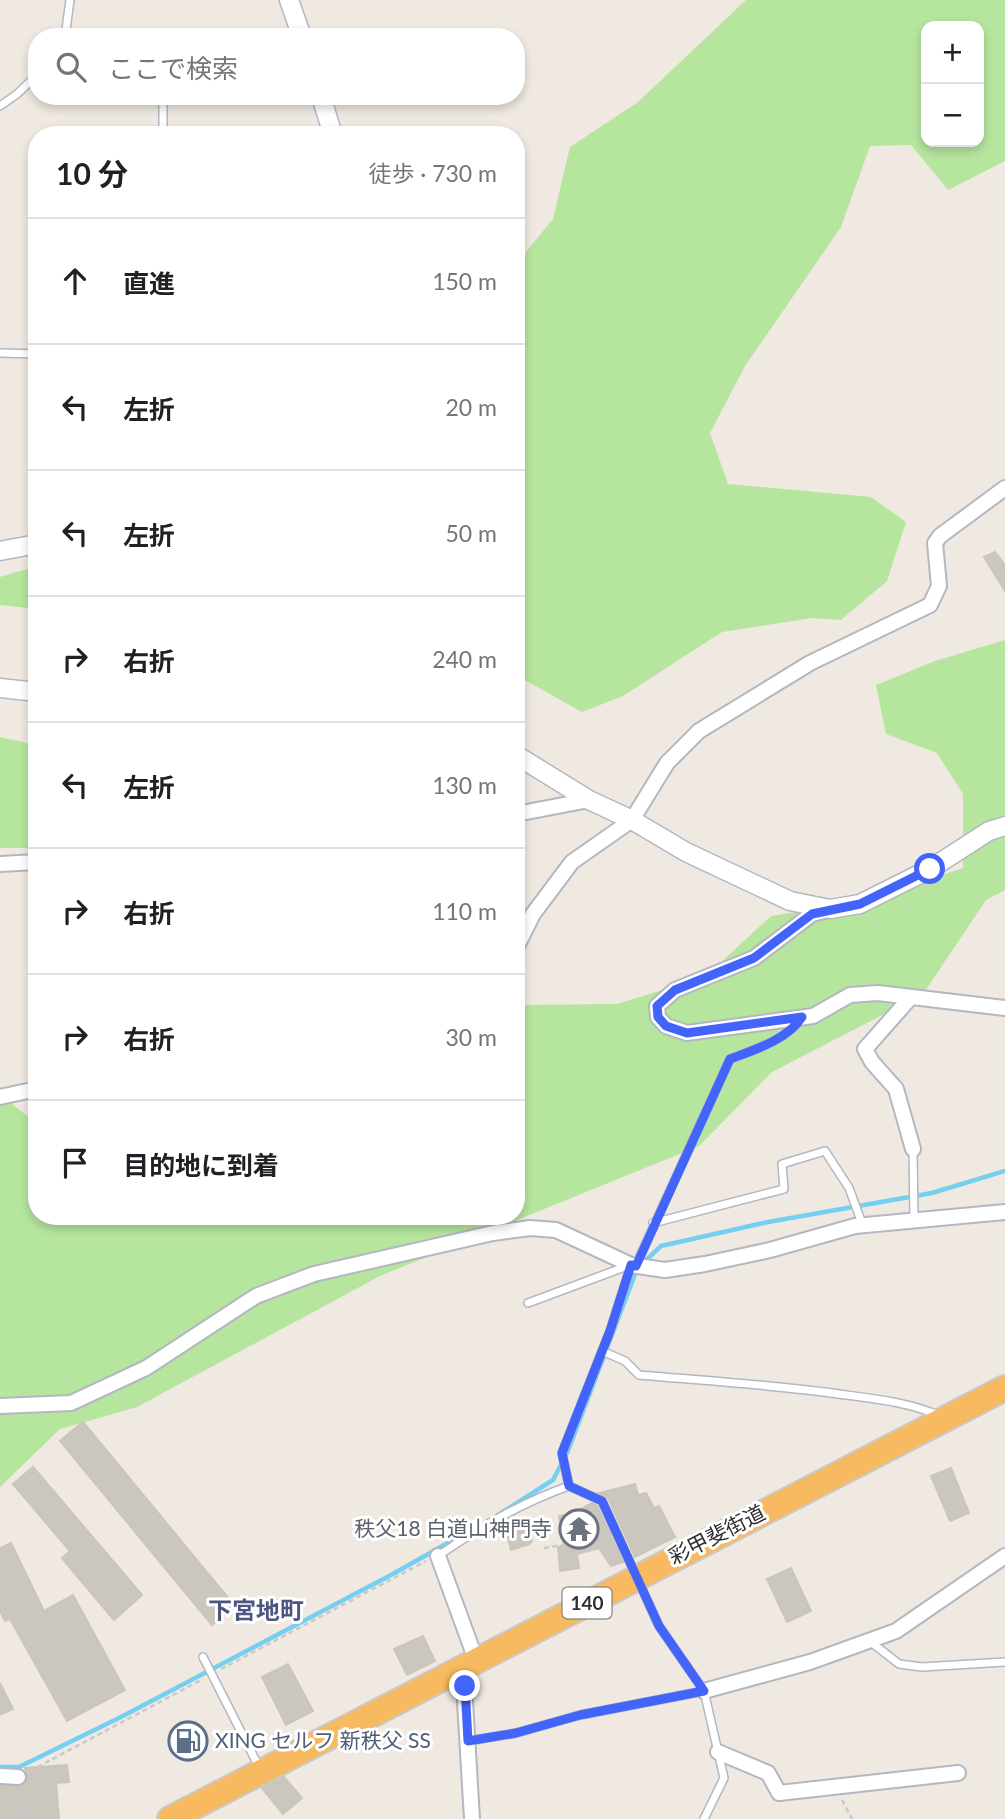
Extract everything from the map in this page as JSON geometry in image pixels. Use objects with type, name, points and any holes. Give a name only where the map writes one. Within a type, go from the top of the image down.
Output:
[{"type":"highway","name":"彩甲斐街道","points":[[170,1819],[1005,1388]]},
{"type":"street","points":[[289,0],[299,28]]},
{"type":"street","points":[[324,105],[330,126]]},
{"type":"street","points":[[525,930],[533,914],[572,862],[632,820],[667,763],[699,731],[810,663],[930,605],[939,586],[935,543],[940,536],[1005,488]]},
{"type":"street","points":[[0,551],[28,546]]},
{"type":"street","points":[[0,688],[28,691]]},
{"type":"street","points":[[525,761],[589,800],[632,820],[686,852],[790,901],[830,909]]},
{"type":"street","points":[[525,812],[589,800]]},
{"type":"street","points":[[1005,826],[989,831],[930,869],[860,904],[812,914],[754,958],[675,990],[657,1006],[658,1017],[666,1026],[687,1033],[813,1016],[850,995],[878,993],[1005,1008]]},
{"type":"street","points":[[0,864],[28,862]]},
{"type":"street","points":[[911,997],[866,1049],[872,1062],[896,1089],[913,1149]]},
{"type":"street","points":[[0,1097],[28,1091]]},
{"type":"street","points":[[0,1406],[71,1403],[146,1368],[256,1296],[314,1274],[433,1245],[530,1228],[556,1230],[633,1265],[665,1269],[705,1264],[863,1226],[1005,1212]]},
{"type":"street","points":[[438,1556],[470,1664],[468,1741],[472,1819]]},
{"type":"street","points":[[704,1691],[746,1681],[871,1642],[905,1625],[1005,1556]]},
{"type":"street","points":[[718,1752],[768,1773],[779,1793],[958,1773]]},
{"type":"street","points":[[0,1776],[18,1777]]},
{"type":"lane","points":[[66,28],[70,0]]},
{"type":"lane","points":[[0,106],[28,84]]},
{"type":"lane","points":[[163,105],[163,126]]},
{"type":"lane","points":[[0,353],[28,354]]},
{"type":"lane","points":[[569,1486],[562,1453],[633,1265],[730,1059],[762,1046],[796,1026],[802,1017]]},
{"type":"lane","points":[[913,1149],[914,1220]]},
{"type":"lane","points":[[653,1223],[784,1189],[782,1164],[825,1151],[849,1188],[863,1226]]},
{"type":"lane","points":[[528,1303],[633,1265]]},
{"type":"lane","points":[[602,1351],[625,1361],[639,1375],[793,1387],[878,1399],[927,1410],[945,1419]]},
{"type":"lane","points":[[438,1556],[545,1494],[569,1486],[602,1501],[659,1626],[704,1691],[724,1778],[704,1819]]},
{"type":"lane","points":[[871,1642],[899,1664],[922,1667],[1005,1662]]},
{"type":"lane","points":[[203,1657],[261,1771]]},
{"type":"lane","points":[[468,1741],[516,1733],[580,1715],[704,1691]]},
{"type":"path","points":[[597,1517],[602,1533]]},
{"type":"path","points":[[586,1528],[599,1525]]},
{"type":"path","points":[[544,1548],[584,1541],[615,1528]]},
{"type":"path","points":[[839,1786],[842,1800],[852,1819]]},
{"type":"green space","points":[[746,0],[1005,0],[1005,161],[948,190],[911,145],[870,146],[841,227],[745,366],[710,433],[728,484],[871,497],[906,522],[887,581],[841,620],[812,618],[722,632],[623,696],[582,712],[525,680],[525,253],[553,219],[570,147],[638,102]]},
{"type":"green space","points":[[28,569],[28,608],[0,605],[0,577]]},
{"type":"green space","points":[[1005,640],[1005,890],[986,900],[923,994],[772,1072],[699,1146],[525,1217],[525,1005],[617,1004],[705,977],[771,916],[873,899],[963,868],[963,794],[937,753],[886,734],[876,685],[935,661]]},
{"type":"green space","points":[[0,737],[28,745],[28,848],[0,848]]},
{"type":"green space","points":[[0,1094],[28,1117],[28,1225],[505,1225],[380,1276],[137,1407],[60,1429],[0,1487]]},
{"type":"building","points":[[995,552],[1005,565],[1005,591],[984,557]]},
{"type":"building","points":[[83,1422],[235,1606],[212,1625],[60,1441]]},
{"type":"building","points":[[33,1467],[142,1595],[114,1620],[62,1558],[70,1551],[13,1484]]},
{"type":"building","points":[[951,1468],[969,1513],[950,1521],[931,1476]]},
{"type":"building","points":[[635,1484],[638,1495],[646,1493],[654,1508],[659,1506],[675,1537],[635,1557],[608,1498],[599,1493]]},
{"type":"building","points":[[592,1503],[597,1506],[623,1562],[611,1566],[599,1548],[577,1554],[579,1568],[560,1571],[558,1547],[564,1546],[559,1516],[574,1513]]},
{"type":"building","points":[[517,1521],[519,1528],[527,1525],[532,1541],[511,1550],[505,1525]]},
{"type":"building","points":[[11,1543],[44,1611],[73,1595],[125,1690],[67,1721],[10,1619],[5,1621],[0,1611],[0,1548]]},
{"type":"building","points":[[791,1568],[811,1611],[787,1622],[767,1579]]},
{"type":"building","points":[[423,1636],[435,1661],[407,1675],[394,1649]]},
{"type":"building","points":[[288,1664],[313,1711],[286,1725],[262,1677]]},
{"type":"building","points":[[0,1683],[13,1709],[0,1715]]},
{"type":"building","points":[[67,1765],[69,1782],[56,1783],[59,1819],[0,1819],[0,1786],[23,1785],[27,1778],[25,1768]]},
{"type":"building","points":[[284,1777],[302,1798],[283,1814],[262,1788]]},
{"type":"waterway","points":[[643,1263],[661,1246],[768,1222],[932,1193],[1005,1171]]},
{"type":"waterway","points":[[498,1515],[553,1480],[568,1451],[637,1269]]},
{"type":"waterway","points":[[0,1767],[19,1767],[121,1717],[469,1531]]},
{"type":"place","name":"秩父18 白道山神門寺","points":[[579,1529]]},
{"type":"place","name":"XING セルフ 新秩父 SS","points":[[188,1741]]},
{"type":"district","name":"下宮地町","points":[[256,1611]]},
{"type":"route","points":[[465,1686],[468,1741],[516,1733],[580,1715],[704,1691],[659,1626],[602,1501],[569,1486],[562,1453],[610,1331],[631,1265],[636,1266],[653,1223],[730,1059],[762,1046],[796,1026],[802,1017],[687,1033],[666,1026],[658,1017],[657,1006],[675,990],[754,958],[812,914],[860,904],[930,869]]}]
